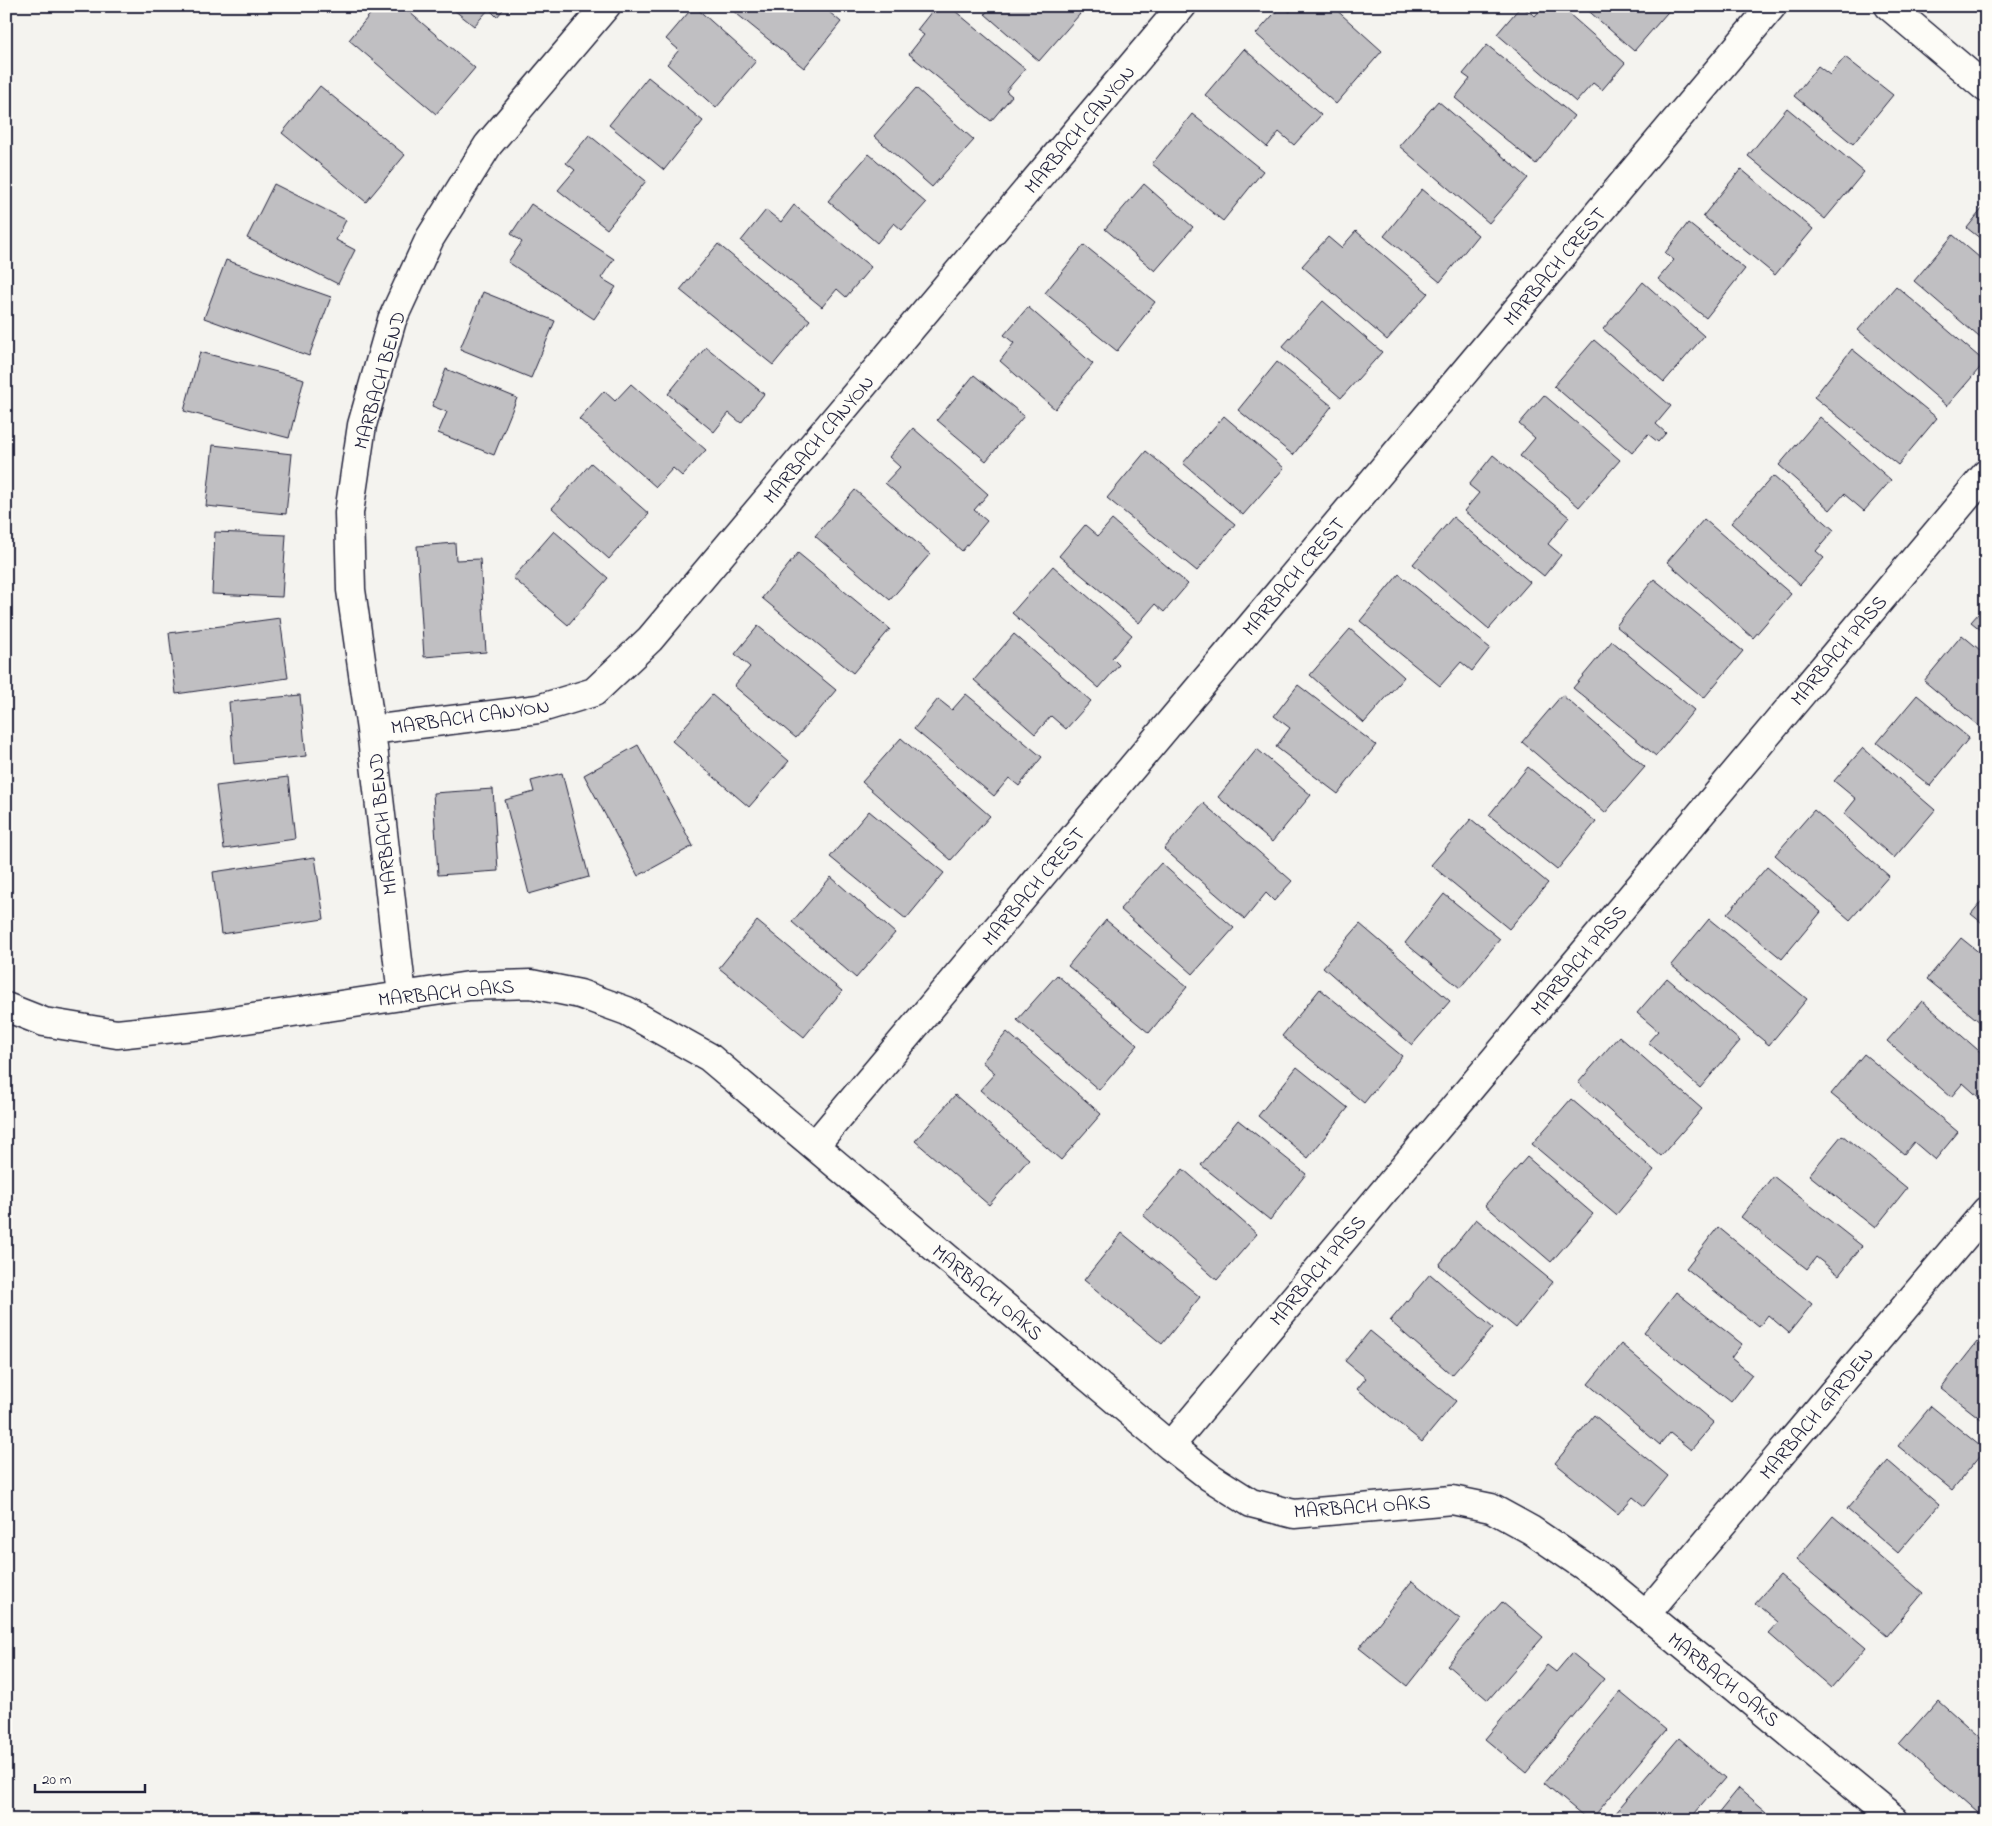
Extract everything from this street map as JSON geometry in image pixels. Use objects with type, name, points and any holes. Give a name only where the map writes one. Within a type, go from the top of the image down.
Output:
[{"type":"street","name":"MARBACH BEND","points":[[402,995],[371,730],[351,590],[349,513],[362,426],[392,320],[430,238],[488,145],[606,6]]},
{"type":"street","name":"MARBACH CANYON","points":[[371,730],[538,709],[594,692],[650,639],[1182,6]]},
{"type":"street","name":"MARBACH CREST","points":[[815,1145],[1772,6]]},
{"type":"street","points":[[1889,6],[1986,88]]},
{"type":"street","name":"MARBACH PASS","points":[[1170,1446],[1986,474]]},
{"type":"street","name":"MARBACH OAKS","points":[[6,1007],[44,1022],[116,1034],[212,1024],[468,986],[531,984],[580,994],[627,1011],[709,1057],[1170,1446],[1210,1477],[1252,1503],[1294,1514],[1452,1500],[1491,1508],[1531,1530],[1595,1574],[1895,1820]]},
{"type":"street","name":"MARBACH GARDEN","points":[[1646,1614],[1986,1211]]},
{"type":"building","points":[[377,6],[402,6],[475,68],[436,114],[349,40]]},
{"type":"building","points":[[449,6],[506,6],[497,17],[489,9],[474,26]]},
{"type":"building","points":[[694,6],[756,61],[716,108],[667,64],[679,50],[666,39]]},
{"type":"building","points":[[727,6],[822,6],[841,22],[804,68]]},
{"type":"building","points":[[936,6],[949,6],[1025,69],[1006,91],[1012,96],[991,121],[909,54],[924,35],[917,30]]},
{"type":"building","points":[[992,6],[1072,6],[1080,14],[1039,61],[985,14]]},
{"type":"building","points":[[1281,6],[1290,12],[1295,6],[1332,6],[1382,51],[1336,104],[1256,34]]},
{"type":"building","points":[[1521,6],[1535,16],[1544,6],[1560,6],[1625,63],[1602,90],[1593,83],[1576,102],[1497,34]]},
{"type":"building","points":[[1583,6],[1673,6],[1634,51]]},
{"type":"building","points":[[1487,45],[1574,116],[1536,164],[1455,98],[1470,79],[1463,74]]},
{"type":"building","points":[[1244,49],[1321,115],[1294,145],[1279,132],[1267,147],[1205,95]]},
{"type":"building","points":[[1845,57],[1893,95],[1853,144],[1794,96],[1818,66],[1830,75]]},
{"type":"building","points":[[648,77],[703,121],[664,170],[609,125]]},
{"type":"building","points":[[320,86],[405,155],[366,202],[282,133]]},
{"type":"building","points":[[916,88],[974,140],[932,187],[874,136]]},
{"type":"building","points":[[1438,101],[1528,178],[1489,223],[1399,146]]},
{"type":"building","points":[[1787,108],[1864,172],[1825,219],[1748,156]]},
{"type":"building","points":[[1192,114],[1263,171],[1223,221],[1152,164]]},
{"type":"building","points":[[589,135],[646,181],[607,229],[558,190],[575,170],[566,163]]},
{"type":"building","points":[[869,154],[926,203],[902,230],[894,223],[877,243],[828,201]]},
{"type":"building","points":[[1741,169],[1813,229],[1775,275],[1703,216]]},
{"type":"building","points":[[274,184],[346,220],[336,240],[355,250],[338,284],[247,238]]},
{"type":"building","points":[[1144,184],[1193,227],[1155,271],[1105,229]]},
{"type":"building","points":[[1422,189],[1478,235],[1440,282],[1384,236]]},
{"type":"building","points":[[531,204],[614,259],[601,278],[616,287],[594,319],[508,262],[522,242],[511,234]]},
{"type":"building","points":[[1986,204],[1986,243],[1967,228]]},
{"type":"building","points":[[794,205],[871,267],[846,297],[837,289],[822,307],[741,241],[766,210],[781,222]]},
{"type":"building","points":[[1688,223],[1745,269],[1706,318],[1658,279],[1674,260],[1665,253]]},
{"type":"building","points":[[1356,231],[1428,293],[1387,340],[1302,266],[1328,237],[1341,248]]},
{"type":"building","points":[[1953,235],[1986,263],[1986,343],[1914,281]]},
{"type":"building","points":[[718,244],[810,320],[773,365],[680,290]]},
{"type":"building","points":[[1084,245],[1155,302],[1117,351],[1045,293]]},
{"type":"building","points":[[226,260],[331,297],[309,356],[204,318]]},
{"type":"building","points":[[1643,282],[1704,336],[1664,382],[1603,329]]},
{"type":"building","points":[[1896,286],[1985,362],[1947,406],[1858,330]]},
{"type":"building","points":[[483,292],[555,321],[531,378],[460,349]]},
{"type":"building","points":[[1323,301],[1382,352],[1341,398],[1282,347]]},
{"type":"building","points":[[1028,307],[1093,364],[1055,409],[1000,361],[1014,343],[1004,335]]},
{"type":"building","points":[[1594,340],[1671,406],[1656,424],[1666,433],[1658,442],[1648,434],[1632,453],[1554,386]]},
{"type":"building","points":[[706,347],[764,394],[741,423],[729,413],[714,432],[668,394]]},
{"type":"building","points":[[1852,349],[1937,418],[1898,465],[1814,397]]},
{"type":"building","points":[[200,352],[304,379],[289,438],[184,411]]},
{"type":"building","points":[[1277,362],[1332,406],[1293,455],[1238,410]]},
{"type":"building","points":[[446,369],[517,398],[494,455],[438,433],[447,412],[432,406]]},
{"type":"building","points":[[974,375],[1024,416],[986,461],[937,420]]},
{"type":"building","points":[[631,384],[706,450],[682,476],[673,468],[656,487],[579,419],[604,391],[615,401]]},
{"type":"building","points":[[1544,395],[1620,460],[1579,507],[1520,456],[1535,438],[1519,424]]},
{"type":"building","points":[[1224,416],[1284,468],[1243,515],[1183,463]]},
{"type":"building","points":[[1820,417],[1891,480],[1864,511],[1844,494],[1830,510],[1779,465]]},
{"type":"building","points":[[913,428],[988,494],[974,510],[987,521],[962,551],[885,483],[900,467],[889,457]]},
{"type":"building","points":[[213,445],[292,454],[286,514],[206,506]]},
{"type":"building","points":[[1146,451],[1235,524],[1197,571],[1107,498]]},
{"type":"building","points":[[1493,455],[1569,517],[1548,544],[1561,555],[1544,576],[1464,511],[1479,493],[1469,485]]},
{"type":"building","points":[[591,463],[649,514],[609,559],[552,508]]},
{"type":"building","points":[[1773,476],[1834,530],[1816,551],[1824,558],[1800,585],[1731,523]]},
{"type":"building","points":[[855,490],[930,554],[890,600],[815,536]]},
{"type":"building","points":[[1453,517],[1530,582],[1489,629],[1413,564]]},
{"type":"building","points":[[1704,519],[1791,594],[1753,638],[1667,562]]},
{"type":"building","points":[[1112,520],[1188,584],[1164,612],[1155,604],[1139,623],[1059,556],[1085,525],[1098,536]]},
{"type":"building","points":[[554,531],[608,578],[568,625],[513,578]]},
{"type":"building","points":[[215,532],[286,535],[282,597],[212,594]]},
{"type":"building","points":[[455,543],[456,560],[480,559],[486,652],[424,657],[417,546]]},
{"type":"building","points":[[798,553],[890,629],[853,673],[762,598]]},
{"type":"building","points":[[1053,566],[1132,635],[1112,658],[1119,665],[1099,688],[1012,613]]},
{"type":"building","points":[[1399,574],[1490,648],[1472,671],[1461,662],[1440,686],[1360,621]]},
{"type":"building","points":[[1654,579],[1743,651],[1704,698],[1616,626]]},
{"type":"building","points":[[1986,605],[1986,634],[1971,622]]},
{"type":"building","points":[[280,618],[288,678],[176,694],[169,633]]},
{"type":"building","points":[[758,626],[836,690],[796,738],[734,686],[750,667],[735,654]]},
{"type":"building","points":[[1350,629],[1404,677],[1364,723],[1310,675]]},
{"type":"building","points":[[1014,634],[1091,701],[1066,729],[1051,716],[1035,734],[974,680]]},
{"type":"building","points":[[1962,635],[1986,655],[1986,732],[1924,681]]},
{"type":"building","points":[[1612,641],[1694,710],[1656,756],[1573,688]]},
{"type":"building","points":[[1298,685],[1376,745],[1338,794],[1276,747],[1290,728],[1274,716]]},
{"type":"building","points":[[966,694],[1042,757],[1019,786],[1009,778],[994,796],[914,729],[938,699],[952,710]]},
{"type":"building","points":[[300,695],[306,756],[234,764],[229,702]]},
{"type":"building","points":[[712,695],[789,761],[749,807],[672,741]]},
{"type":"building","points":[[1562,695],[1645,767],[1605,813],[1522,742]]},
{"type":"building","points":[[1917,695],[1969,738],[1930,786],[1877,743]]},
{"type":"building","points":[[901,738],[990,816],[951,860],[862,782]]},
{"type":"building","points":[[638,745],[693,846],[638,876],[584,775]]},
{"type":"building","points":[[1863,748],[1935,810],[1894,858],[1844,814],[1856,799],[1834,781]]},
{"type":"building","points":[[1257,749],[1311,795],[1272,842],[1218,797]]},
{"type":"building","points":[[1528,767],[1596,822],[1557,870],[1489,815]]},
{"type":"building","points":[[562,773],[589,877],[529,894],[505,800],[534,792],[531,781]]},
{"type":"building","points":[[288,777],[295,839],[224,849],[216,786]]},
{"type":"building","points":[[493,789],[498,871],[438,875],[433,793]]},
{"type":"building","points":[[1203,803],[1292,881],[1274,901],[1266,893],[1245,919],[1164,849]]},
{"type":"building","points":[[1814,810],[1889,876],[1850,920],[1775,855]]},
{"type":"building","points":[[869,811],[944,873],[906,919],[830,857]]},
{"type":"building","points":[[1471,819],[1548,883],[1509,929],[1431,865]]},
{"type":"building","points":[[315,857],[324,919],[221,934],[213,872]]},
{"type":"building","points":[[1161,863],[1234,928],[1193,974],[1120,909]]},
{"type":"building","points":[[1767,867],[1821,912],[1782,959],[1727,914]]},
{"type":"building","points":[[831,877],[895,933],[856,978],[792,922]]},
{"type":"building","points":[[1444,894],[1500,939],[1460,988],[1405,943]]},
{"type":"building","points":[[1986,896],[1986,926],[1971,914]]},
{"type":"building","points":[[1709,919],[1807,999],[1769,1045],[1671,965]]},
{"type":"building","points":[[1106,920],[1187,987],[1149,1033],[1068,966]]},
{"type":"building","points":[[757,921],[842,991],[804,1037],[719,968]]},
{"type":"building","points":[[1360,924],[1450,1001],[1412,1045],[1323,967]]},
{"type":"building","points":[[1961,938],[1986,958],[1986,1027],[1927,979]]},
{"type":"building","points":[[1057,975],[1138,1045],[1099,1090],[1017,1020]]},
{"type":"building","points":[[1667,978],[1740,1041],[1700,1088],[1648,1042],[1658,1031],[1637,1013]]},
{"type":"building","points":[[1320,989],[1402,1056],[1364,1103],[1282,1036]]},
{"type":"building","points":[[1922,1001],[1986,1057],[1986,1098],[1983,1101],[1963,1083],[1951,1097],[1887,1041]]},
{"type":"building","points":[[1007,1032],[1101,1114],[1061,1160],[980,1090],[995,1073],[982,1062]]},
{"type":"building","points":[[1619,1036],[1702,1109],[1661,1156],[1578,1083]]},
{"type":"building","points":[[1864,1054],[1958,1132],[1935,1160],[1914,1142],[1904,1154],[1831,1094]]},
{"type":"building","points":[[1297,1067],[1348,1108],[1308,1158],[1258,1116]]},
{"type":"building","points":[[955,1095],[1029,1159],[989,1205],[915,1141]]},
{"type":"building","points":[[1571,1099],[1654,1170],[1616,1215],[1532,1144]]},
{"type":"building","points":[[1238,1120],[1306,1174],[1270,1220],[1201,1165]]},
{"type":"building","points":[[1842,1135],[1907,1188],[1875,1228],[1809,1175]]},
{"type":"building","points":[[1527,1157],[1593,1214],[1551,1262],[1485,1205]]},
{"type":"building","points":[[1183,1169],[1257,1234],[1217,1280],[1143,1215]]},
{"type":"building","points":[[1773,1176],[1862,1246],[1839,1275],[1816,1257],[1807,1269],[1741,1217]]},
{"type":"building","points":[[1476,1219],[1553,1282],[1516,1328],[1439,1265]]},
{"type":"building","points":[[1718,1227],[1812,1304],[1789,1333],[1768,1315],[1759,1327],[1686,1268]]},
{"type":"building","points":[[1122,1233],[1200,1297],[1162,1344],[1084,1280]]},
{"type":"building","points":[[1430,1274],[1493,1328],[1452,1375],[1390,1321]]},
{"type":"building","points":[[1676,1292],[1742,1344],[1731,1358],[1752,1375],[1731,1402],[1644,1333]]},
{"type":"building","points":[[1370,1331],[1456,1401],[1422,1442],[1357,1389],[1366,1378],[1345,1361]]},
{"type":"building","points":[[1977,1342],[1986,1348],[1986,1423],[1941,1388]]},
{"type":"building","points":[[1621,1344],[1714,1423],[1691,1450],[1670,1433],[1660,1445],[1588,1384]]},
{"type":"building","points":[[1931,1406],[1985,1450],[1952,1490],[1898,1446]]},
{"type":"building","points":[[1594,1415],[1668,1476],[1644,1506],[1633,1497],[1618,1514],[1555,1463]]},
{"type":"building","points":[[1888,1461],[1939,1505],[1898,1553],[1847,1509]]},
{"type":"building","points":[[1833,1516],[1923,1593],[1887,1636],[1796,1560]]},
{"type":"building","points":[[1780,1575],[1866,1648],[1831,1688],[1768,1633],[1778,1622],[1755,1603]]},
{"type":"building","points":[[1412,1581],[1460,1619],[1407,1686],[1359,1648]]},
{"type":"building","points":[[1502,1602],[1543,1637],[1488,1700],[1447,1665]]},
{"type":"building","points":[[1572,1653],[1604,1679],[1526,1773],[1485,1739],[1547,1665],[1556,1672]]},
{"type":"building","points":[[1620,1692],[1666,1730],[1591,1820],[1588,1820],[1544,1783]]},
{"type":"building","points":[[1938,1700],[1986,1743],[1986,1820],[1899,1744]]},
{"type":"building","points":[[1679,1738],[1725,1778],[1689,1820],[1609,1820]]},
{"type":"building","points":[[1739,1788],[1767,1812],[1761,1820],[1713,1820]]}]
